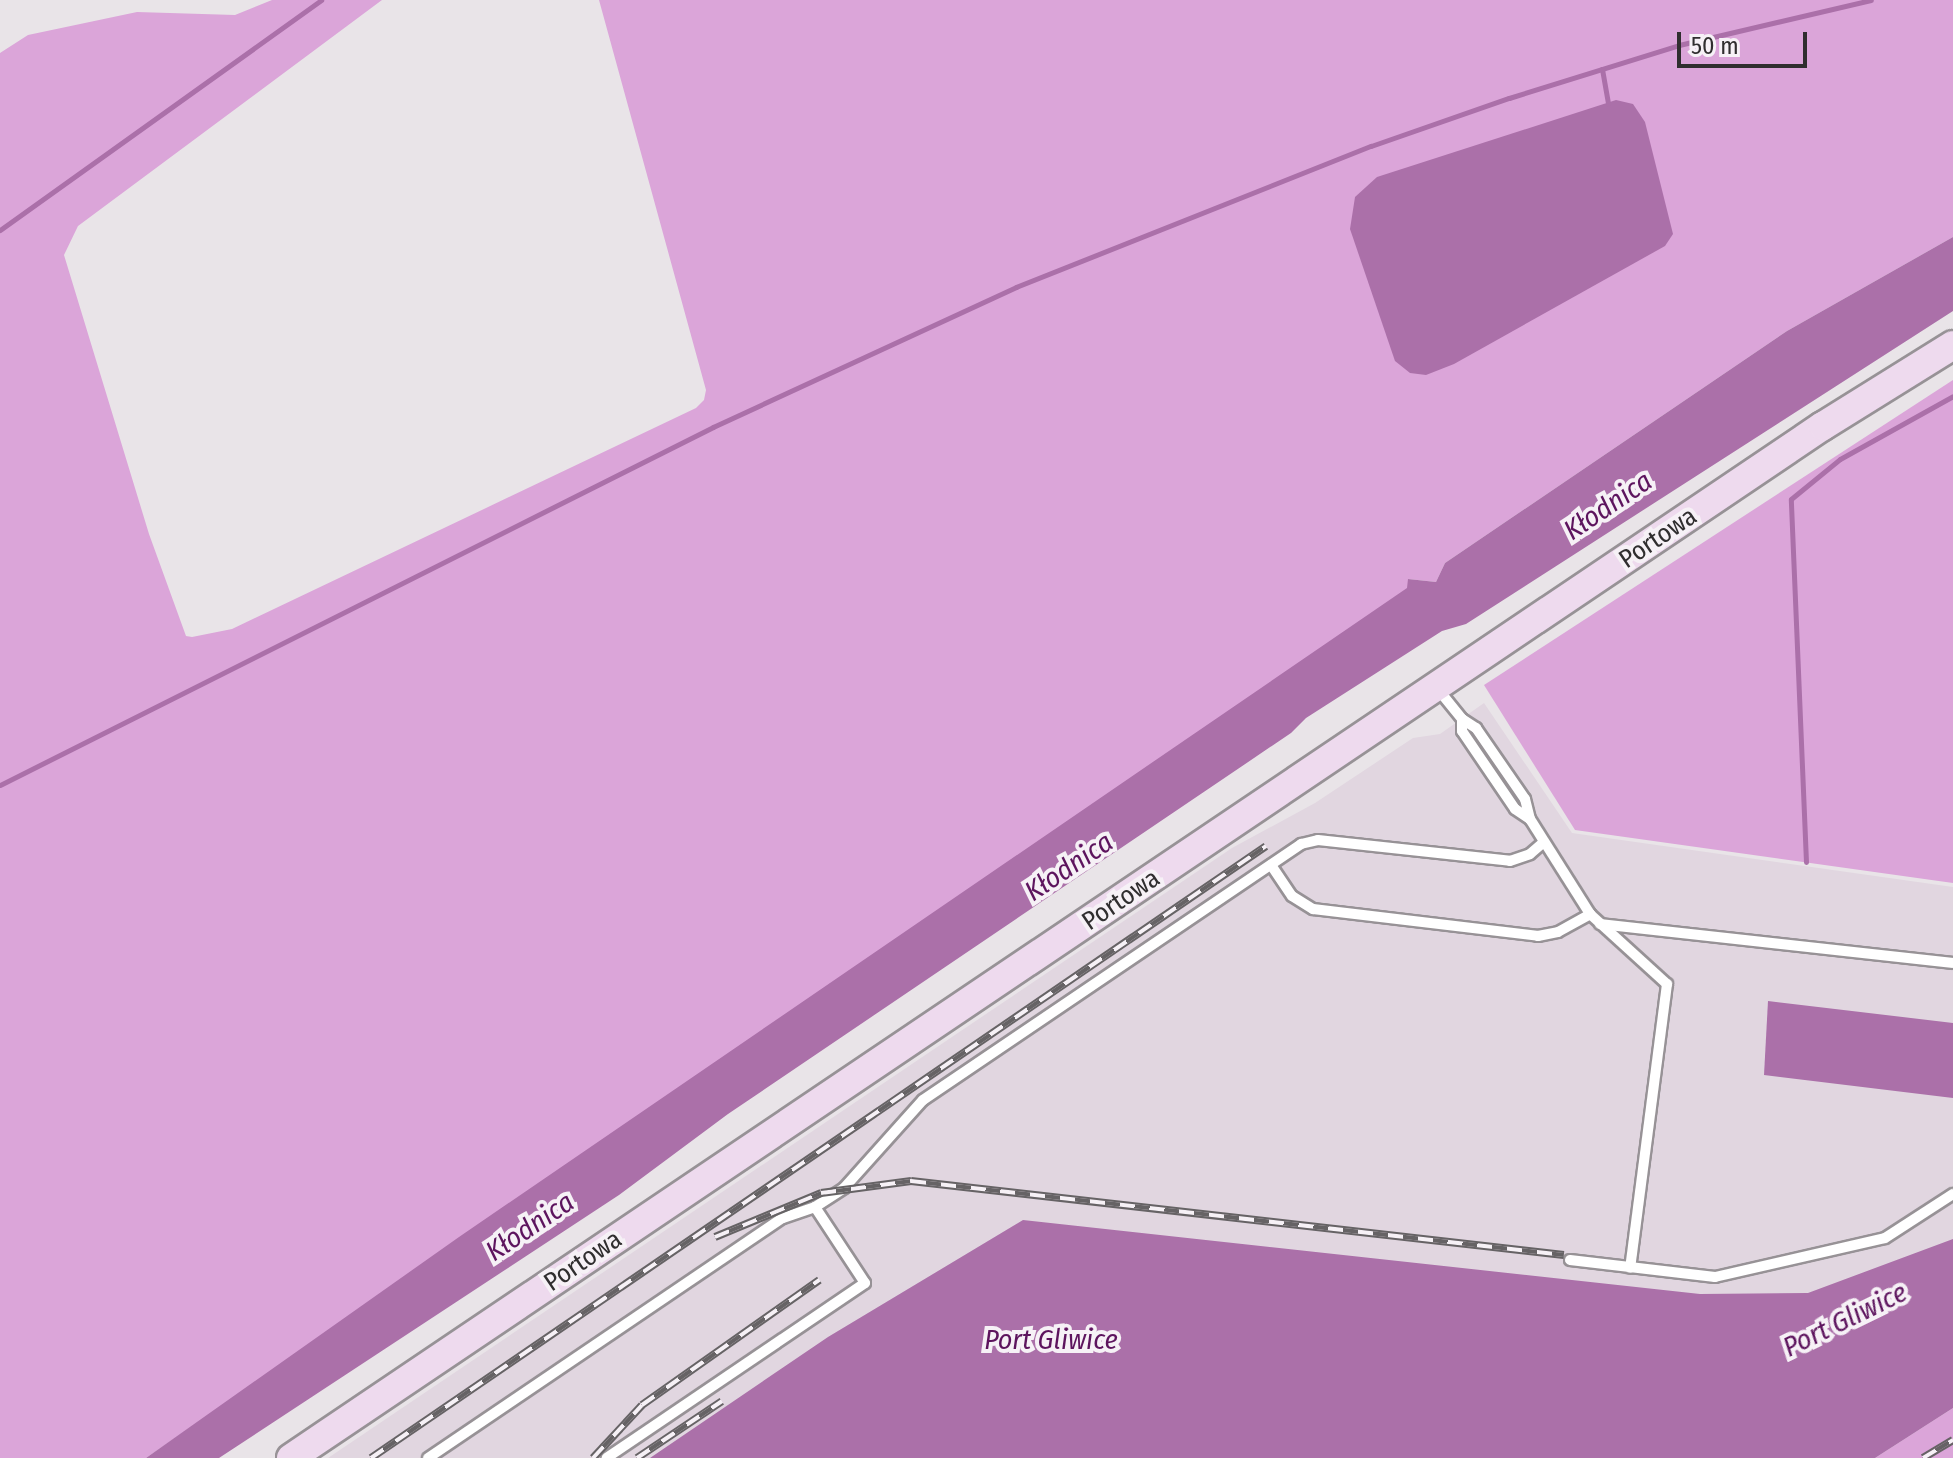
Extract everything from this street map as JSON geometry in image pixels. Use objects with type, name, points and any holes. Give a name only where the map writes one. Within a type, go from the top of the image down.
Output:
[{"type":"street","name":"Portowa","points":[[291,1458],[1823,426],[1953,345]]},
{"type":"lane","points":[[1437,688],[1462,719],[1473,723],[1525,799],[1530,819],[1590,914],[1667,984],[1630,1268]]},
{"type":"lane","points":[[428,1458],[783,1218],[815,1207],[844,1188],[923,1100],[1301,844],[1318,840],[1510,861],[1530,854],[1544,842]]},
{"type":"lane","points":[[1271,865],[1292,896],[1313,909],[1538,936],[1558,932],[1590,914]]},
{"type":"lane","points":[[1600,924],[1953,963]]},
{"type":"lane","points":[[1570,1260],[1715,1277],[1885,1238],[1953,1194]]},
{"type":"lane","points":[[607,1458],[865,1283],[815,1207]]},
{"type":"shaded area","points":[[272,0],[382,0],[78,226],[64,255],[149,534],[186,636],[192,637],[232,629],[696,408],[704,400],[706,390],[599,0],[1953,0],[1953,237],[1787,331],[1445,563],[1436,582],[1408,579],[1408,588],[146,1458],[0,1458],[0,53],[28,35],[137,12],[235,15]]},
{"type":"shaded area","points":[[1953,380],[1953,883],[1575,830],[1484,685]]},
{"type":"shaded area","points":[[1484,703],[1572,833],[1953,887],[1953,1408],[1875,1458],[328,1458],[1232,848],[1315,803],[1413,738],[1440,734]]},
{"type":"shaded area","points":[[1953,1408],[1953,1458],[1875,1458]]},
{"type":"water","points":[[1616,100],[1633,104],[1645,122],[1673,234],[1665,246],[1454,364],[1426,375],[1410,373],[1395,361],[1350,229],[1355,197],[1377,177]]},
{"type":"water","name":"Kłodnica","points":[[1953,237],[1953,311],[1466,624],[1442,631],[1306,718],[1291,733],[728,1114],[619,1195],[219,1458],[146,1458],[459,1237],[1407,588],[1408,579],[1436,582],[1445,563],[1787,331]]},
{"type":"water","points":[[1768,1001],[1953,1023],[1953,1098],[1764,1075]]},
{"type":"water","name":"Port Gliwice","points":[[1023,1220],[1700,1294],[1808,1293],[1953,1239],[1953,1408],[1875,1458],[650,1458],[828,1337]]},
{"type":"waterway","points":[[0,230],[321,0]]},
{"type":"waterway","points":[[0,785],[713,427],[1016,287],[1371,146],[1509,98],[1679,45],[1871,0]]},
{"type":"waterway","points":[[1602,69],[1608,103]]},
{"type":"waterway","points":[[1806,862],[1791,499],[1840,459],[1953,396]]},
{"type":"railway","points":[[371,1458],[1266,846]]},
{"type":"railway","points":[[715,1237],[821,1193],[911,1181],[1564,1255]]},
{"type":"railway","points":[[593,1458],[642,1405],[819,1280]]},
{"type":"railway","points":[[637,1458],[722,1401]]},
{"type":"railway","points":[[1923,1458],[1953,1440]]}]
